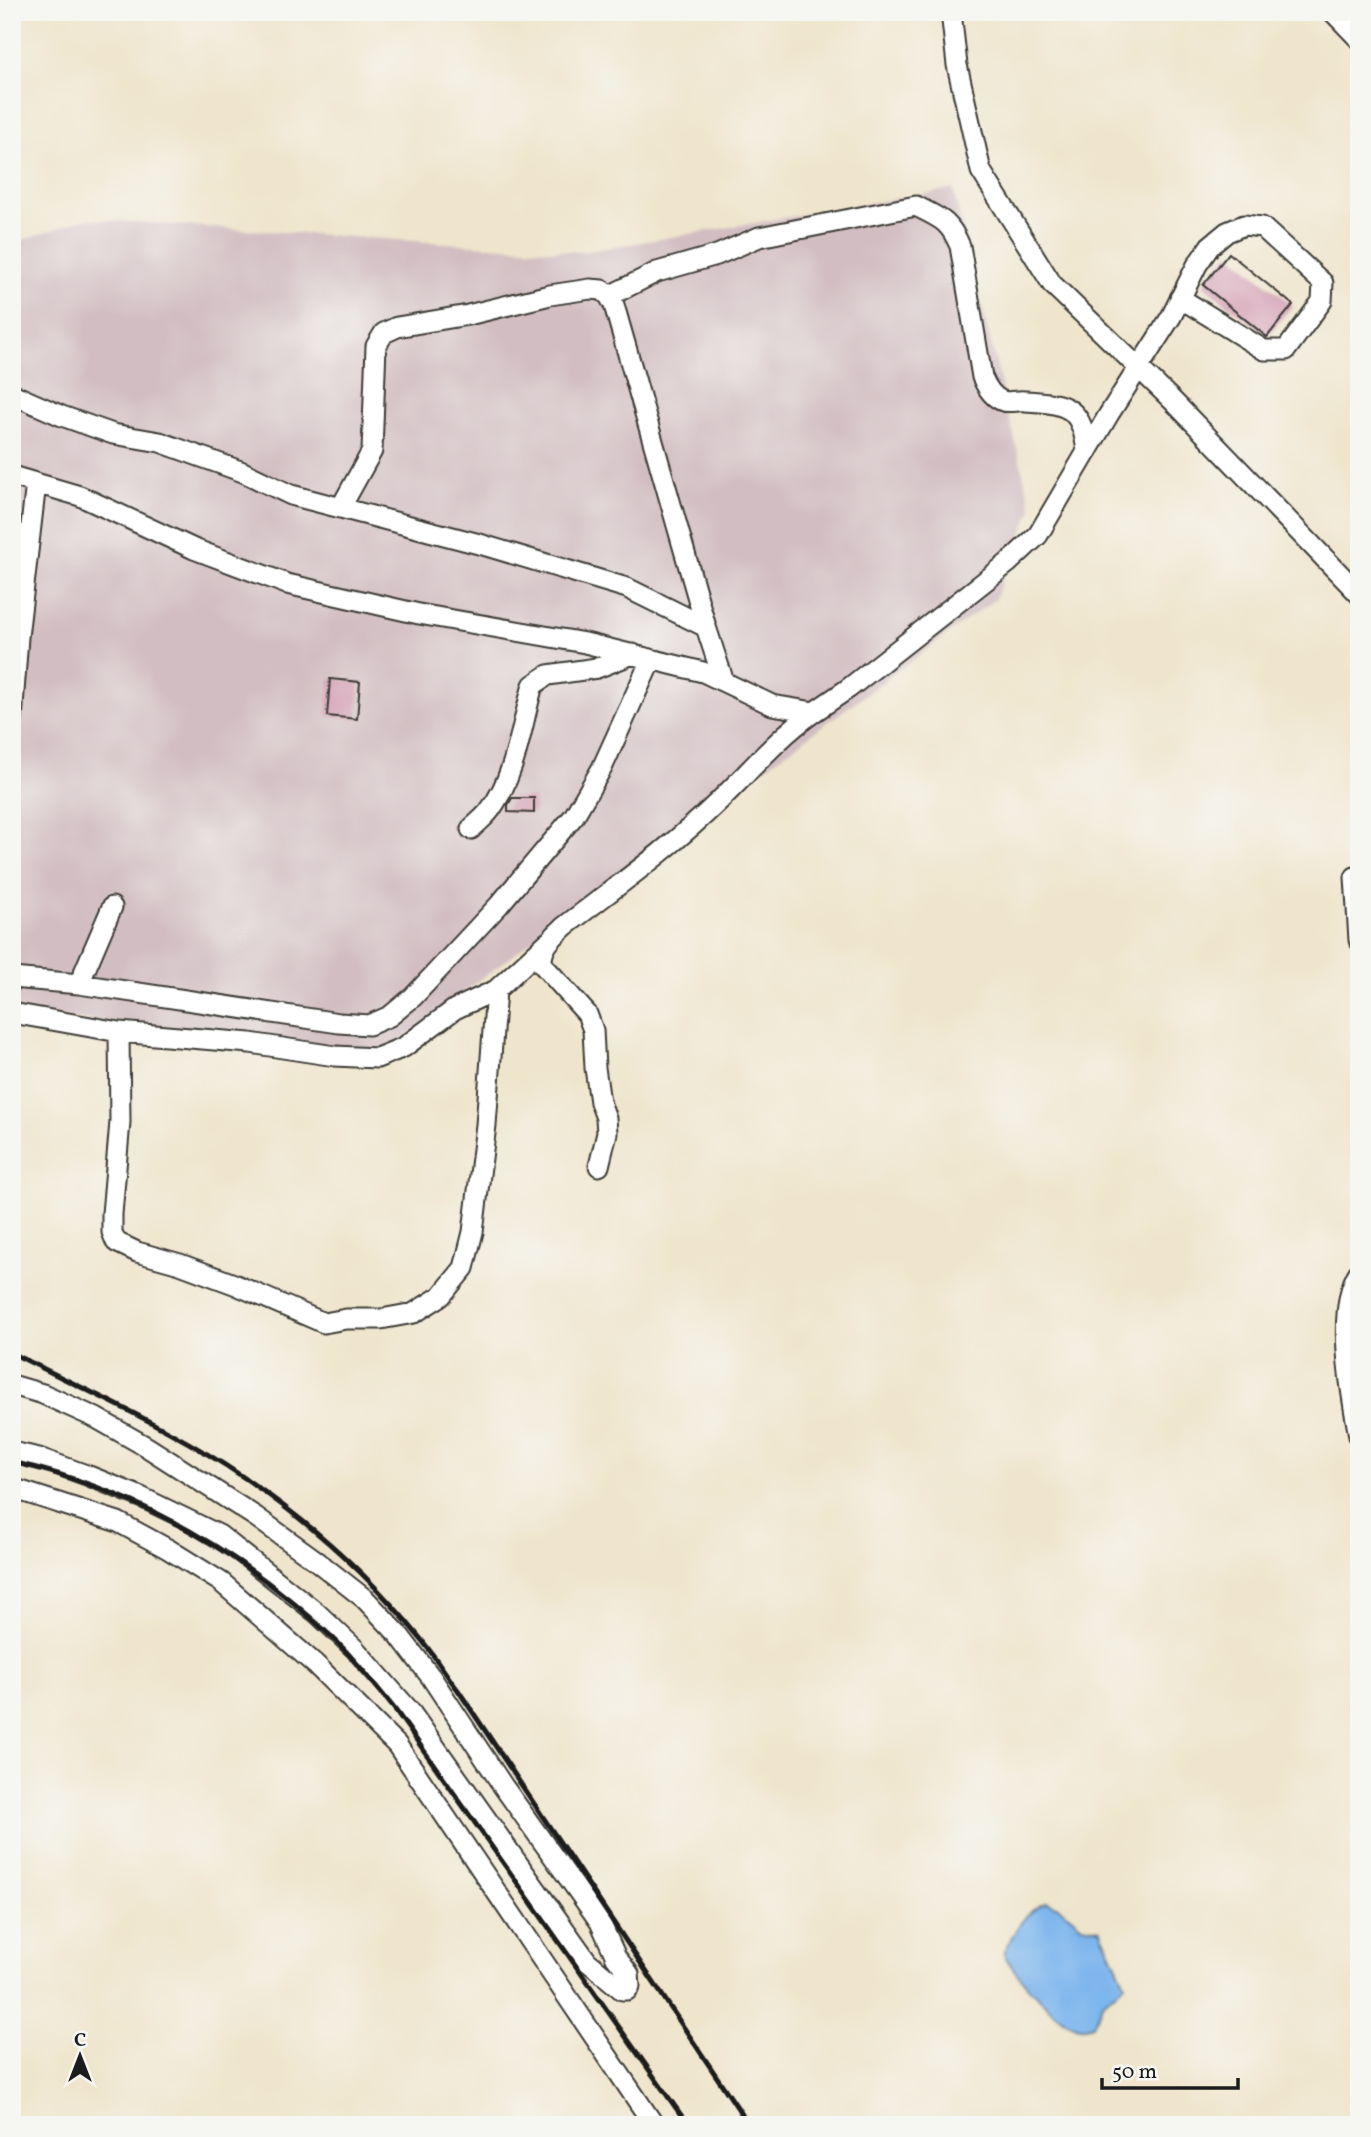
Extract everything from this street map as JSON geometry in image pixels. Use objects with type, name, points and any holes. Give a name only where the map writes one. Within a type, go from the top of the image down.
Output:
[{"type":"street","points":[[951,12],[957,65],[981,170],[1052,284],[1139,368],[1359,594]]},
{"type":"street","points":[[1333,12],[1359,39]]},
{"type":"street","points":[[609,296],[657,272],[717,254],[759,237],[916,206],[953,229],[960,246],[982,377],[989,390],[1003,401],[1048,402],[1077,415],[1084,427],[1087,452]]},
{"type":"street","points":[[12,1013],[119,1032],[250,1042],[335,1056],[377,1058],[404,1047],[455,1009],[496,990],[565,926],[683,833],[719,801],[790,728],[849,688],[1008,563],[1038,535],[1109,414],[1171,317],[1180,298],[1210,246],[1227,232],[1244,225],[1262,228],[1323,283],[1322,301],[1286,350],[1264,350],[1180,298]]},
{"type":"street","points":[[341,507],[372,451],[376,346],[384,333],[397,327],[590,289],[602,290],[609,296],[724,682]]},
{"type":"street","points":[[12,394],[113,434],[160,442],[243,472],[291,495],[482,545],[627,588],[706,627]]},
{"type":"street","points":[[12,476],[80,496],[194,548],[287,583],[419,614],[586,643],[703,672],[772,705],[814,712]]},
{"type":"street","points":[[12,720],[15,636],[36,483]]},
{"type":"street","points":[[471,829],[489,812],[503,791],[515,757],[533,685],[548,676],[642,657]]},
{"type":"street","points":[[12,978],[79,984],[339,1023],[369,1025],[390,1016],[413,997],[499,905],[574,816],[602,768],[642,657]]},
{"type":"street","points":[[1355,877],[1359,940]]},
{"type":"street","points":[[79,984],[112,907]]},
{"type":"street","points":[[548,942],[541,954],[542,964],[587,1014],[593,1030],[595,1068],[607,1133],[599,1166]]},
{"type":"street","points":[[119,1032],[121,1122],[113,1214],[113,1232],[117,1242],[137,1252],[234,1284],[324,1322],[346,1319],[381,1320],[414,1313],[441,1296],[464,1268],[473,1231],[486,1125],[496,990]]},
{"type":"street","points":[[1359,1272],[1351,1284],[1345,1320],[1353,1404],[1359,1436]]},
{"type":"street","points":[[12,1385],[43,1394],[96,1418],[147,1447],[257,1517],[365,1600],[398,1634],[430,1677],[503,1786],[600,1922],[616,1956],[629,1973],[630,1986],[627,1990],[622,1990],[587,1961],[409,1710],[355,1649],[317,1613],[219,1535],[141,1497],[89,1476],[39,1458],[12,1452]]},
{"type":"street","points":[[12,1488],[118,1522],[221,1581],[316,1665],[397,1745],[654,2125]]},
{"type":"shaded area","points":[[953,189],[1032,509],[995,599],[567,914],[385,1052],[12,1012],[12,244],[84,219],[583,252]]},
{"type":"water","points":[[1047,1902],[1059,1907],[1082,1926],[1100,1929],[1125,1984],[1102,2004],[1093,2025],[1081,2027],[1062,2018],[1027,1985],[1004,1954],[1021,1923],[1032,1911]]},
{"type":"building","points":[[1229,253],[1293,305],[1267,337],[1203,285]]},
{"type":"building","points":[[330,679],[360,682],[357,719],[327,716]]},
{"type":"building","points":[[512,798],[534,798],[534,813],[508,812]]},
{"type":"railway","points":[[12,1353],[147,1420],[225,1465],[305,1523],[377,1589],[420,1638],[458,1690],[749,2125]]},
{"type":"railway","points":[[12,1462],[101,1489],[184,1528],[262,1578],[333,1638],[396,1711],[688,2125]]}]
